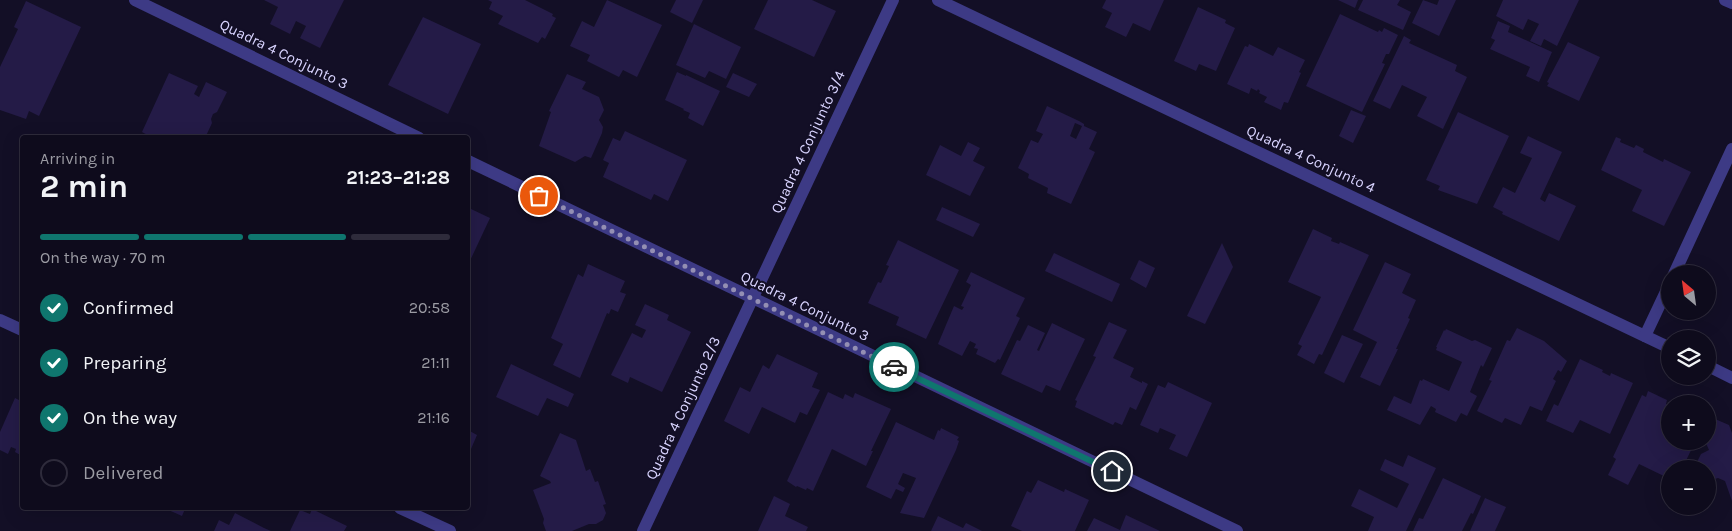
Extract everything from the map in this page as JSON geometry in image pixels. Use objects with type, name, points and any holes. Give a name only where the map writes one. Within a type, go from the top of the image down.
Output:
[{"type":"street","name":"Quadra 4 Conjunto 3","points":[[135,0],[413,135]]},
{"type":"street","name":"Quadra 4 Conjunto 3/4","points":[[752,299],[893,0]]},
{"type":"street","name":"Quadra 4 Conjunto 4","points":[[938,0],[1661,344]]},
{"type":"street","points":[[1725,0],[1732,3]]},
{"type":"street","points":[[1678,265],[1732,149]]},
{"type":"street","name":"Quadra 4 Conjunto 3","points":[[470,162],[1238,531]]},
{"type":"street","name":"Quadra 4 Conjunto 2/3","points":[[643,531],[752,299]]},
{"type":"street","points":[[1645,336],[1661,302]]},
{"type":"street","points":[[0,320],[20,329]]},
{"type":"street","points":[[1716,370],[1732,378]]},
{"type":"street","points":[[404,510],[450,531]]},
{"type":"building","points":[[264,0],[344,0],[320,48],[300,38],[306,26],[296,21],[290,34],[270,24],[278,7]]},
{"type":"building","points":[[488,0],[525,0],[553,14],[552,16],[556,18],[545,39],[542,37],[538,43],[498,24],[503,16],[489,9],[492,2]]},
{"type":"building","points":[[607,0],[662,25],[637,77],[623,70],[619,77],[587,61],[590,55],[570,46],[582,21],[594,27]]},
{"type":"building","points":[[676,0],[703,0],[692,23],[670,12]]},
{"type":"building","points":[[768,0],[812,0],[836,11],[814,57],[754,29]]},
{"type":"building","points":[[1106,0],[1164,0],[1150,31],[1133,23],[1126,37],[1105,27],[1112,13],[1102,8]]},
{"type":"building","points":[[1338,0],[1358,0],[1355,8]]},
{"type":"building","points":[[1363,0],[1400,0],[1397,5],[1411,12],[1403,30],[1358,10]]},
{"type":"building","points":[[1423,0],[1437,5],[1439,0],[1456,0],[1439,36],[1412,23]]},
{"type":"building","points":[[1503,0],[1579,0],[1557,46],[1544,39],[1541,46],[1530,41],[1539,24],[1528,19],[1523,30],[1496,16]]},
{"type":"building","points":[[26,1],[81,27],[39,116],[29,111],[26,119],[0,110],[0,67],[18,29],[14,27]]},
{"type":"building","points":[[1198,7],[1226,20],[1225,23],[1235,28],[1216,71],[1199,64],[1196,71],[1174,61]]},
{"type":"building","points":[[1340,14],[1378,32],[1379,30],[1382,32],[1384,28],[1398,35],[1389,54],[1386,54],[1382,63],[1385,64],[1362,112],[1306,86]]},
{"type":"building","points":[[423,17],[481,44],[448,114],[388,85]]},
{"type":"building","points":[[1498,21],[1510,26],[1508,32],[1552,52],[1539,82],[1526,76],[1530,67],[1490,49],[1495,40],[1491,38]]},
{"type":"building","points":[[694,24],[741,47],[726,79],[709,71],[705,78],[676,65]]},
{"type":"building","points":[[1404,36],[1411,40],[1409,43],[1457,65],[1455,71],[1467,77],[1443,129],[1417,116],[1427,97],[1402,85],[1390,109],[1373,101]]},
{"type":"building","points":[[1568,42],[1600,57],[1579,101],[1547,86],[1549,83],[1547,82]]},
{"type":"building","points":[[1249,44],[1273,56],[1278,47],[1305,60],[1288,103],[1284,102],[1281,110],[1264,102],[1267,97],[1259,93],[1258,89],[1257,91],[1251,88],[1249,94],[1227,84],[1245,46],[1248,47]]},
{"type":"building","points":[[677,72],[720,91],[703,126],[688,118],[690,113],[665,100]]},
{"type":"building","points":[[169,73],[198,86],[194,94],[199,97],[206,82],[227,92],[217,112],[213,114],[212,123],[206,135],[148,135],[142,132]]},
{"type":"building","points":[[733,73],[757,84],[749,97],[726,87]]},
{"type":"building","points":[[567,74],[586,82],[582,89],[599,97],[604,110],[599,120],[603,127],[602,133],[591,158],[585,156],[575,162],[539,146],[551,112],[549,111]]},
{"type":"building","points":[[1047,106],[1097,132],[1089,149],[1095,152],[1071,204],[1047,193],[1048,188],[1028,178],[1029,174],[1018,168],[1031,140],[1038,143],[1043,134],[1036,131]],"holes":[[[1075,123],[1082,126],[1076,139],[1070,136]]]},
{"type":"building","points":[[1351,110],[1366,116],[1353,143],[1339,136]]},
{"type":"building","points":[[1458,112],[1509,136],[1477,204],[1438,190],[1440,186],[1426,180]]},
{"type":"building","points":[[625,131],[687,160],[668,201],[654,194],[651,200],[603,177],[609,163],[603,160],[613,138],[620,141]]},
{"type":"building","points":[[1528,136],[1562,152],[1540,199],[1545,202],[1549,193],[1576,206],[1559,241],[1502,214],[1503,212],[1493,207],[1503,187],[1515,193],[1532,158],[1520,153]]},
{"type":"building","points":[[1616,137],[1621,139],[1620,142],[1634,148],[1636,145],[1644,149],[1643,152],[1663,162],[1664,159],[1691,172],[1664,226],[1632,211],[1642,190],[1601,170]]},
{"type":"building","points":[[968,142],[980,148],[973,161],[985,167],[970,196],[926,175],[940,145],[961,156]]},
{"type":"building","points":[[942,207],[980,224],[973,237],[936,220]]},
{"type":"building","points":[[471,209],[490,218],[470,261]]},
{"type":"building","points":[[1313,229],[1332,238],[1331,241],[1339,244],[1340,242],[1369,255],[1322,355],[1319,354],[1314,364],[1297,355],[1302,346],[1298,344],[1321,297],[1288,282]]},
{"type":"building","points":[[898,240],[959,270],[926,339],[896,325],[899,317],[868,303],[878,282],[881,283],[889,266],[886,265]]},
{"type":"building","points":[[1222,243],[1233,267],[1205,324],[1187,316]]},
{"type":"building","points":[[1054,253],[1120,284],[1112,302],[1045,271]]},
{"type":"building","points":[[1139,260],[1155,268],[1146,288],[1130,279]]},
{"type":"building","points":[[1385,262],[1411,274],[1402,293],[1416,300],[1408,318],[1410,319],[1396,349],[1398,349],[1380,386],[1360,377],[1377,342],[1353,330]]},
{"type":"building","points":[[588,264],[625,281],[620,292],[626,294],[618,312],[611,309],[609,314],[607,313],[580,378],[553,365],[563,344],[551,338],[578,274],[583,277]]},
{"type":"building","points":[[971,272],[1025,298],[1016,316],[1020,318],[1000,360],[998,359],[995,363],[976,354],[978,349],[974,348],[976,344],[970,341],[962,356],[938,344],[954,306],[962,310],[964,307],[961,306],[971,285],[966,282]]},
{"type":"building","points":[[645,304],[669,315],[667,320],[691,332],[662,392],[630,377],[628,383],[611,375],[632,333],[642,338],[646,330],[635,325]]},
{"type":"building","points":[[1109,322],[1127,330],[1113,358],[1134,368],[1130,377],[1148,384],[1136,410],[1130,407],[1122,425],[1115,422],[1113,425],[1075,407],[1077,401],[1075,400],[1096,357],[1093,356]]},
{"type":"building","points":[[1052,323],[1085,339],[1060,391],[1046,385],[1042,393],[1001,374],[1017,340],[1020,341],[1028,325],[1045,333],[1037,350],[1039,351]]},
{"type":"building","points":[[1517,328],[1544,341],[1567,361],[1561,372],[1558,370],[1553,379],[1556,381],[1542,411],[1530,406],[1521,425],[1505,418],[1502,423],[1477,411],[1492,381],[1489,380],[1507,340],[1510,341]]},
{"type":"building","points":[[1446,329],[1492,348],[1483,367],[1481,365],[1470,392],[1477,396],[1467,416],[1461,413],[1456,422],[1435,412],[1436,409],[1431,406],[1420,425],[1387,410],[1394,396],[1411,404],[1420,380],[1422,381],[1423,379],[1449,391],[1462,362],[1436,350]]},
{"type":"building","points":[[1342,335],[1363,344],[1344,383],[1324,373]]},
{"type":"building","points":[[777,354],[818,373],[812,387],[820,390],[807,415],[800,412],[795,423],[762,407],[749,434],[724,421],[740,387],[750,392],[763,365],[769,369]]},
{"type":"building","points":[[1580,359],[1603,370],[1602,372],[1610,376],[1611,373],[1633,383],[1610,434],[1580,420],[1573,433],[1546,421],[1554,404],[1558,406]]},
{"type":"building","points":[[511,364],[574,394],[568,407],[547,398],[538,416],[496,397]]},
{"type":"building","points":[[1168,382],[1212,403],[1187,457],[1169,449],[1176,435],[1160,428],[1158,433],[1140,425],[1158,385],[1165,388]]},
{"type":"building","points":[[1648,391],[1661,397],[1661,450],[1691,450],[1686,460],[1661,460],[1661,475],[1639,464],[1628,485],[1608,475],[1616,459],[1613,457],[1642,395],[1646,397]]},
{"type":"building","points":[[828,392],[843,399],[845,394],[853,398],[855,393],[891,409],[866,466],[832,449],[813,491],[807,488],[806,490],[796,487],[787,481]]},
{"type":"building","points":[[15,398],[20,400],[20,455],[15,452],[16,449],[11,447],[8,454],[0,450],[0,432]]},
{"type":"building","points":[[1716,419],[1729,425],[1732,433],[1732,501],[1725,481],[1716,479],[1716,460],[1698,460],[1701,454],[1709,450],[1716,450]]},
{"type":"building","points":[[896,422],[934,440],[938,430],[940,431],[941,428],[959,437],[956,450],[924,518],[900,513],[916,478],[903,473],[898,484],[905,488],[903,492],[896,489],[891,499],[866,487]]},
{"type":"building","points":[[470,431],[477,435],[470,451]]},
{"type":"building","points":[[560,433],[576,440],[586,471],[590,469],[595,482],[598,481],[606,504],[603,505],[606,513],[603,520],[596,524],[589,524],[572,531],[546,531],[543,523],[544,519],[533,490],[551,483],[540,476]]},
{"type":"building","points":[[1408,455],[1436,468],[1406,531],[1368,531],[1374,517],[1351,506],[1359,489],[1397,508],[1409,484],[1380,470],[1385,459],[1403,467]]},
{"type":"building","points":[[1443,478],[1481,496],[1473,514],[1471,513],[1462,531],[1413,531],[1419,518],[1423,519]]},
{"type":"building","points":[[1038,480],[1064,492],[1065,489],[1089,500],[1075,531],[1022,531],[1011,526],[1027,491],[1031,493]]},
{"type":"building","points":[[774,496],[790,504],[785,516],[808,527],[806,531],[758,531]]},
{"type":"building","points":[[1485,498],[1506,507],[1495,531],[1470,531]]},
{"type":"building","points":[[168,510],[185,510],[182,516]]},
{"type":"building","points":[[300,510],[310,514],[312,510],[314,510],[347,526],[344,531],[290,531]]},
{"type":"building","points":[[235,513],[271,531],[214,531],[219,520],[229,525]]},
{"type":"building","points":[[1126,515],[1160,531],[1087,531],[1094,518],[1120,530]]},
{"type":"building","points":[[938,516],[963,528],[966,523],[982,531],[931,531]]},
{"type":"way so far","points":[[539,196],[894,367]]},
{"type":"route","points":[[894,367],[1112,471]]}]
